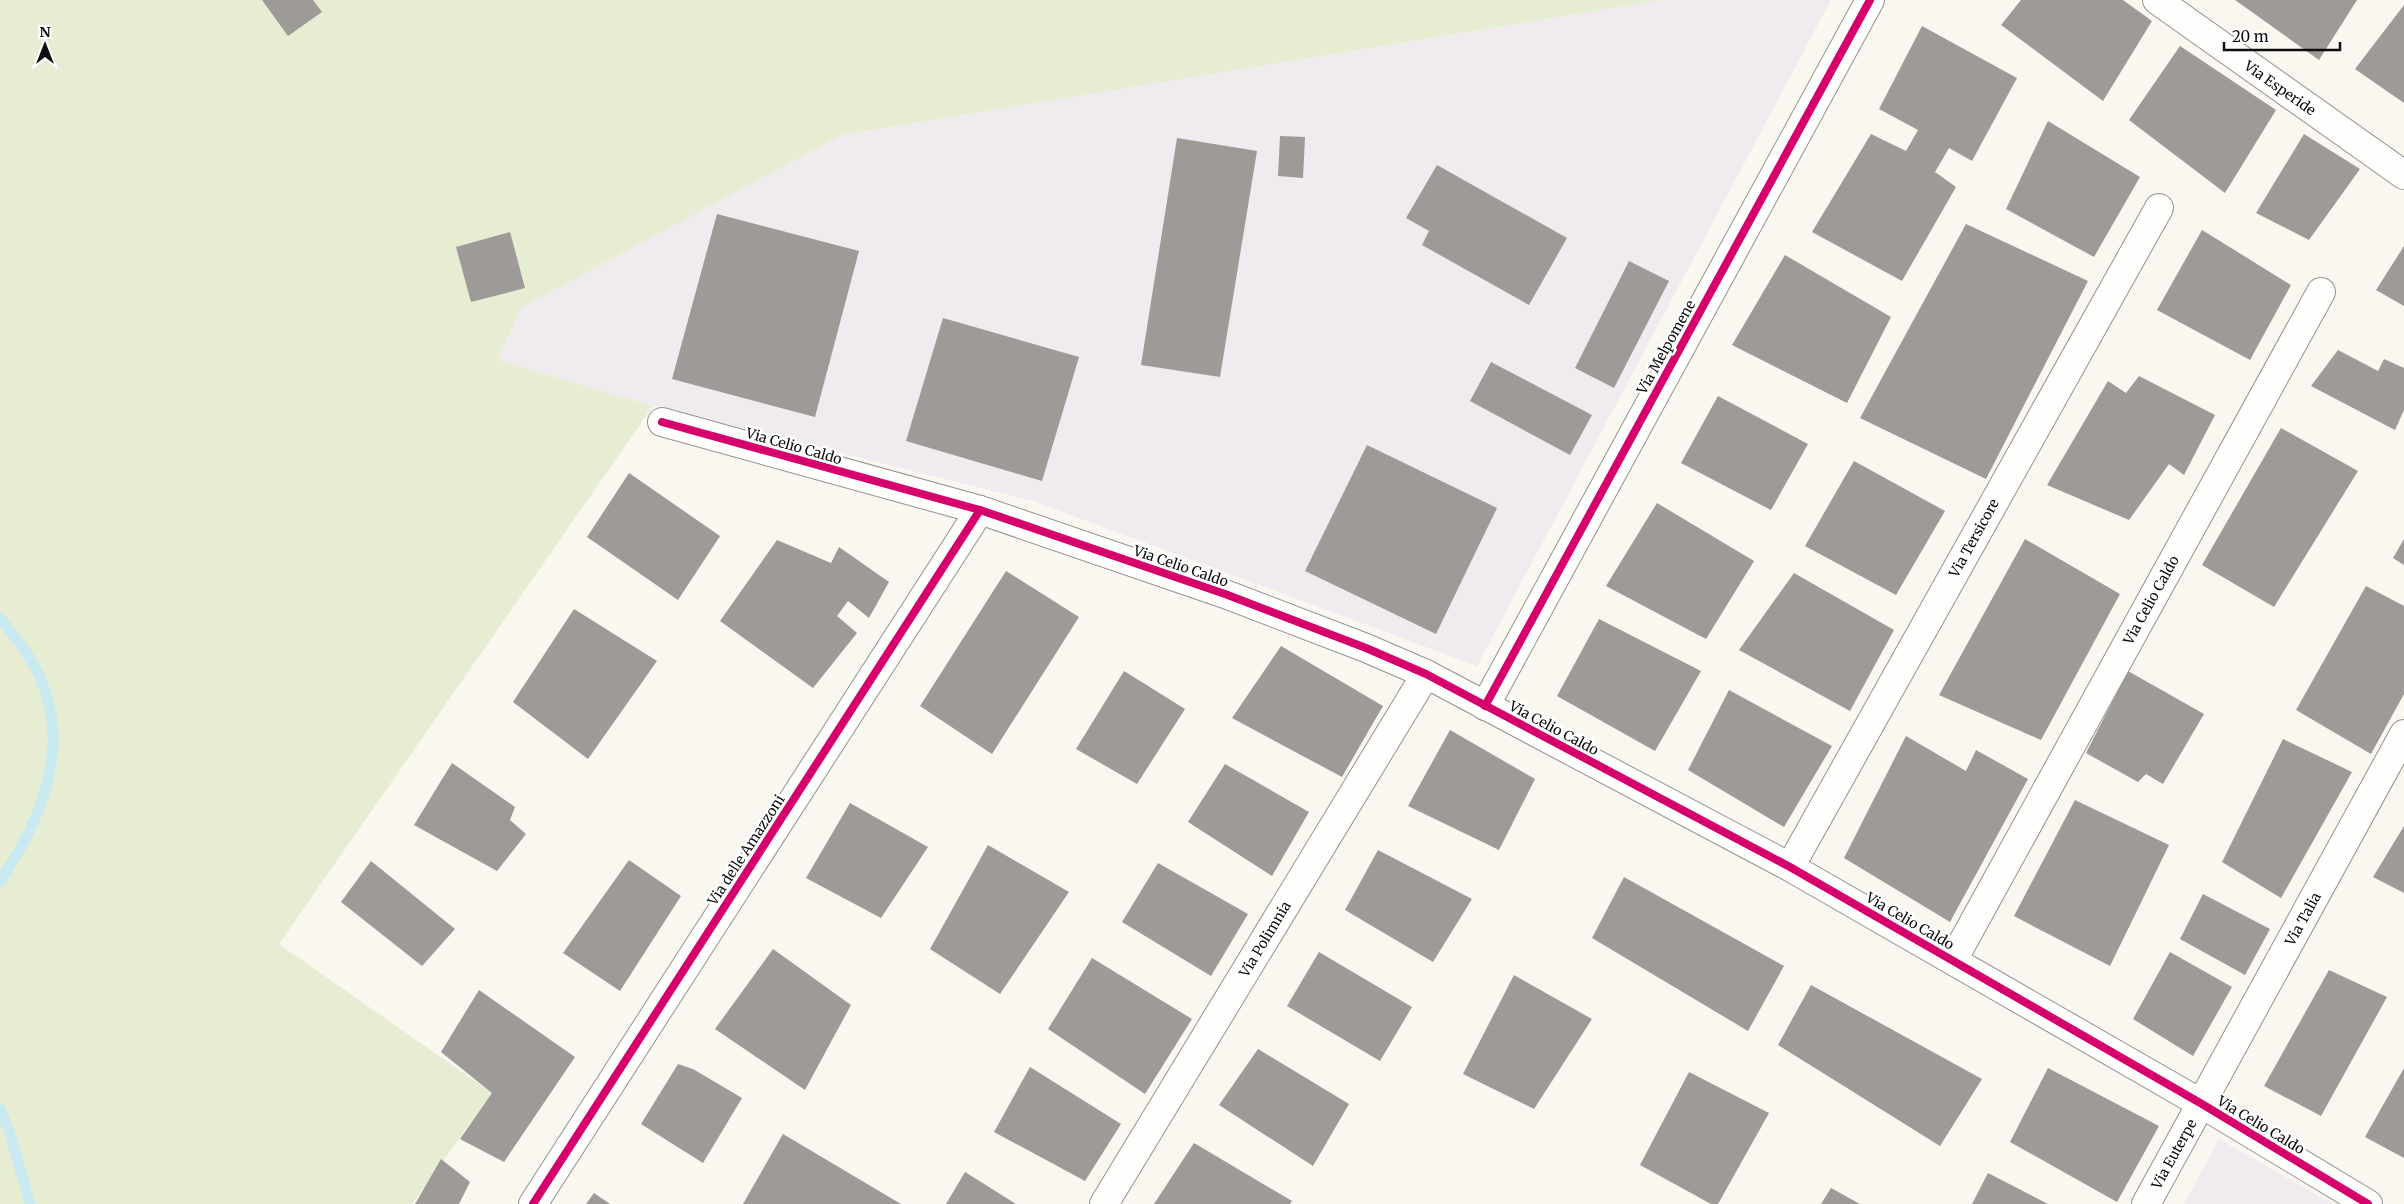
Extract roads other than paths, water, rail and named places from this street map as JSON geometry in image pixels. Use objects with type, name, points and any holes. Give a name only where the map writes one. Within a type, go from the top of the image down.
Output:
[{"type":"street","name":"Via Melpomene","points":[[1485,706],[1870,0]]},
{"type":"street","name":"Via Esperide","points":[[2157,0],[2404,175]]},
{"type":"street","name":"Via Tersicore","points":[[1790,867],[2159,208]]},
{"type":"street","name":"Via Celio Caldo","points":[[1953,960],[2320,292]]},
{"type":"street","name":"Via Celio Caldo","points":[[662,422],[980,510],[1225,594],[1366,648],[1426,674],[1790,867],[2202,1104],[2368,1204]]},
{"type":"street","name":"Via delle Amazzoni","points":[[533,1204],[980,510]]},
{"type":"street","name":"Via Polimnia","points":[[1104,1204],[1426,674]]},
{"type":"street","name":"Via Talia","points":[[2202,1104],[2404,734]]},
{"type":"street","name":"Via Euterpe","points":[[2146,1204],[2202,1104]]},
{"type":"waterway","points":[[0,618],[35,667],[43,685],[50,711],[53,737],[51,763],[46,788],[37,813],[27,837],[0,882]]},
{"type":"waterway","points":[[0,1109],[10,1133],[30,1204]]}]
